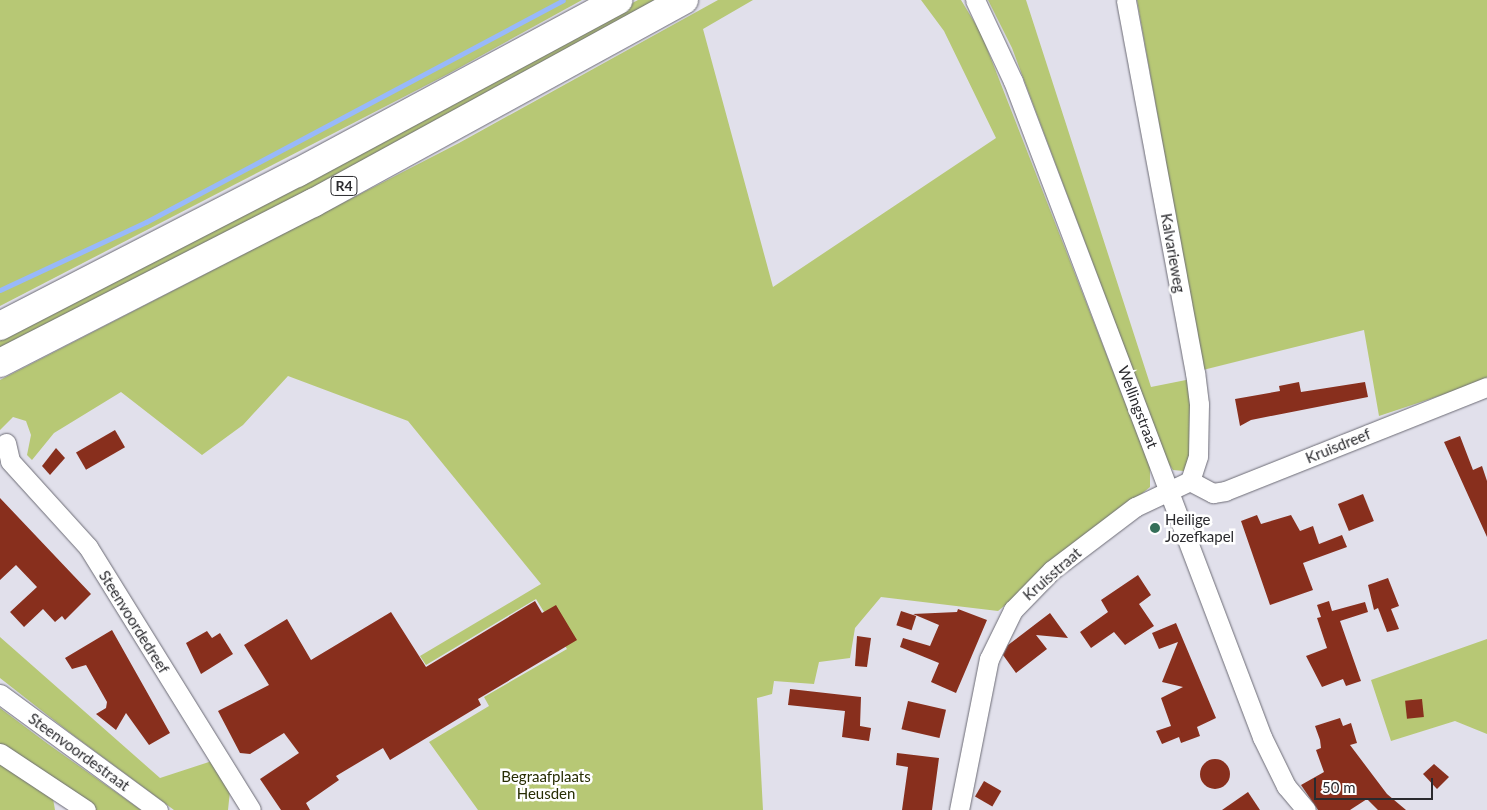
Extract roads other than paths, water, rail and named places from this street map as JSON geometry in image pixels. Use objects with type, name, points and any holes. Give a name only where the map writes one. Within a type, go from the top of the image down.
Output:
[{"type":"highway","name":"R4","points":[[0,326],[297,173],[618,0]]},
{"type":"highway","name":"R4","points":[[0,363],[313,203],[684,0]]},
{"type":"street","name":"Wellingstraat","points":[[975,0],[1013,81],[1167,490],[1273,764],[1290,792],[1306,810]]},
{"type":"street","name":"Kalvarieweg","points":[[1126,0],[1199,404],[1200,436],[1190,481]]},
{"type":"street","name":"Kruisdreef","points":[[1190,481],[1213,493],[1224,491],[1487,387]]},
{"type":"street","name":"Steenvoordedreef","points":[[6,443],[10,461],[88,547],[245,808]]},
{"type":"street","points":[[1167,490],[1190,481]]},
{"type":"street","name":"Kruisstraat","points":[[959,810],[989,660],[1014,610],[1052,570],[1135,507],[1167,490]]},
{"type":"street","name":"Steenvoordestraat","points":[[0,694],[158,810]]},
{"type":"street","points":[[0,753],[86,810]]},
{"type":"waterway","points":[[0,290],[146,222],[563,0]]},
{"type":"place","name":"Heilige Jozefkapel","points":[[1155,528]]},
{"type":"park label","name":"Begraafplaats Heusden","points":[[546,784]]}]
